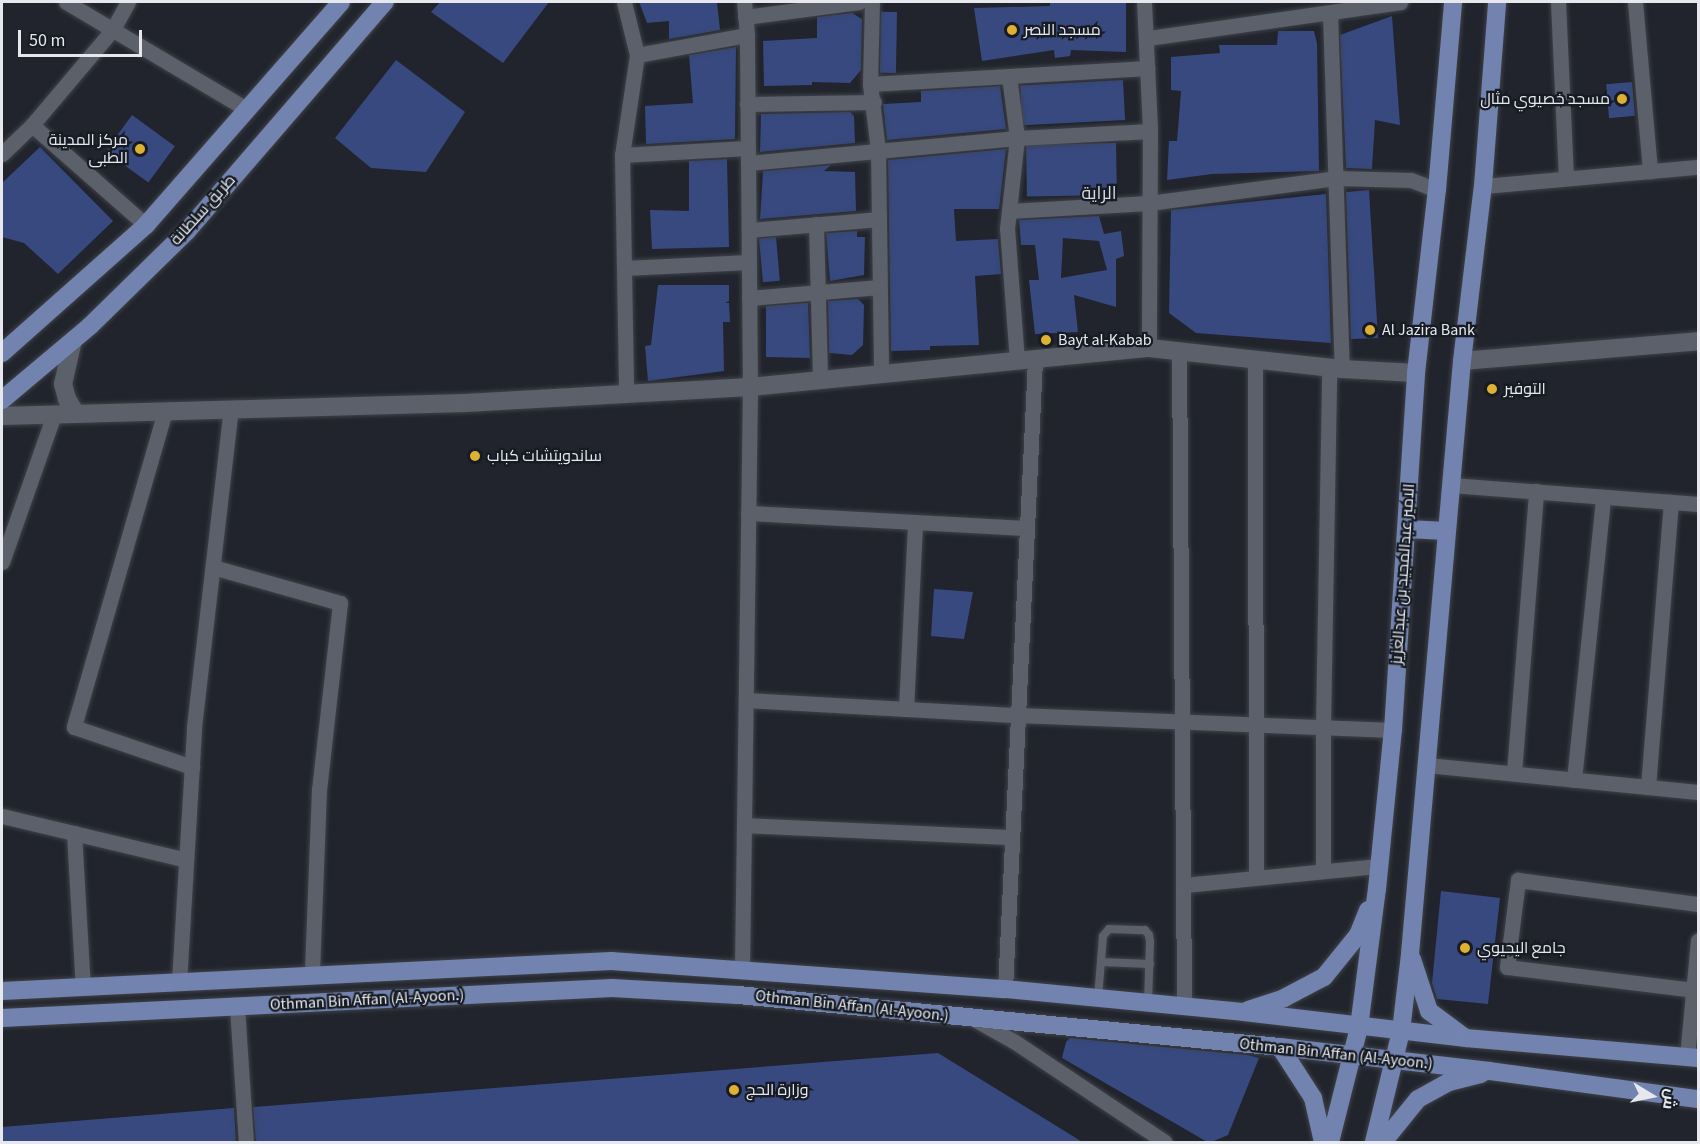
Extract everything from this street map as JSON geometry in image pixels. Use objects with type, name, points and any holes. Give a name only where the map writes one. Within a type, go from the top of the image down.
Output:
[{"type":"main road","name":"طريق سلطانة","points":[[2,353],[146,225],[340,2]]},
{"type":"main road","name":"طريق سلطانة","points":[[2,400],[73,340],[187,231],[385,2]]},
{"type":"main road","name":"الامير عبدالمجيد بن عبدالعزيز","points":[[1330,1143],[1359,1027],[1377,889],[1393,730],[1416,373],[1437,190],[1453,2]]},
{"type":"main road","points":[[1374,1143],[1401,1031],[1410,954],[1462,361],[1483,186],[1497,2]]},
{"type":"main road","points":[[1407,529],[1446,531]]},
{"type":"main road","points":[[1244,1012],[1284,998],[1324,977],[1358,935],[1377,889]]},
{"type":"main road","points":[[1410,954],[1429,1011],[1466,1038]]},
{"type":"main road","name":"Othman Bin Affan (Al-Ayoon.)","points":[[2,991],[611,961],[742,968],[1005,989],[1244,1012],[1466,1038],[1693,1057]]},
{"type":"main road","name":"Othman Bin Affan (Al-Ayoon.)","points":[[2,1018],[612,988],[738,995],[1280,1047],[1490,1071],[1698,1099]]},
{"type":"main road","points":[[1280,1047],[1313,1098],[1323,1143]]},
{"type":"main road","points":[[1383,1143],[1418,1099],[1449,1082],[1490,1071]]},
{"type":"street","points":[[66,2],[246,109]]},
{"type":"street","points":[[5,144],[32,125],[113,29],[128,2]]},
{"type":"street","points":[[624,2],[638,55],[622,155],[626,394]]},
{"type":"street","points":[[742,968],[750,387],[745,9],[860,2]]},
{"type":"street","points":[[872,2],[870,84],[874,102],[878,150],[881,374]]},
{"type":"street","points":[[1144,2],[1148,38],[1150,131],[1149,348]]},
{"type":"street","points":[[1148,38],[1400,2]]},
{"type":"street","points":[[1558,2],[1566,178]]},
{"type":"street","points":[[1635,2],[1650,171]]},
{"type":"street","points":[[1323,871],[1323,727],[1336,368],[1337,178],[1330,13]]},
{"type":"street","points":[[638,55],[747,35]]},
{"type":"street","points":[[870,84],[1148,68]]},
{"type":"street","points":[[1005,989],[1027,528],[1026,360],[1007,228],[1017,138],[1009,76]]},
{"type":"street","points":[[747,104],[874,102]]},
{"type":"street","points":[[32,125],[146,225]]},
{"type":"street","points":[[622,155],[748,156],[878,150],[1017,138],[1150,131]]},
{"type":"street","points":[[1483,186],[1698,167]]},
{"type":"street","points":[[1009,211],[1149,203],[1337,178],[1411,180],[1437,190]]},
{"type":"street","points":[[749,230],[879,219]]},
{"type":"street","points":[[816,224],[820,380]]},
{"type":"street","points":[[624,268],[749,262]]},
{"type":"street","points":[[749,298],[880,287]]},
{"type":"street","points":[[73,340],[63,384],[67,399],[76,414]]},
{"type":"street","points":[[1462,361],[1698,341]]},
{"type":"street","points":[[2,416],[465,403],[750,387],[1149,348],[1336,368],[1416,373]]},
{"type":"street","points":[[1179,351],[1184,1006]]},
{"type":"street","points":[[1255,359],[1258,724],[1256,877]]},
{"type":"street","points":[[179,982],[192,767],[231,409]]},
{"type":"street","points":[[165,411],[74,727],[192,767]]},
{"type":"street","points":[[2,562],[54,414]]},
{"type":"street","points":[[1451,485],[1698,504]]},
{"type":"street","points":[[1514,773],[1536,491]]},
{"type":"street","points":[[1574,780],[1603,496]]},
{"type":"street","points":[[1648,787],[1671,502]]},
{"type":"street","points":[[748,513],[1027,528]]},
{"type":"street","points":[[906,709],[915,522]]},
{"type":"street","points":[[213,567],[339,603],[319,789],[312,975]]},
{"type":"street","points":[[746,700],[1018,715],[1393,730]]},
{"type":"street","points":[[1427,765],[1698,792]]},
{"type":"street","points":[[2,816],[186,860]]},
{"type":"street","points":[[744,825],[1012,837]]},
{"type":"street","points":[[74,833],[83,987]]},
{"type":"street","points":[[1184,885],[1379,866]]},
{"type":"street","points":[[1694,990],[1507,967],[1518,880],[1698,904]]},
{"type":"street","points":[[1693,1057],[1694,990],[1698,941]]},
{"type":"street","points":[[237,1006],[246,1143]]},
{"type":"street","points":[[971,1017],[1015,1042],[1165,1143]]},
{"type":"lane","points":[[1098,998],[1103,936],[1109,929],[1144,930],[1149,935],[1148,1003]]},
{"type":"lane","points":[[1101,962],[1149,964]]},
{"type":"building","points":[[440,2],[549,2],[503,63],[431,12]]},
{"type":"building","points":[[639,2],[717,2],[720,30],[669,39],[669,21],[647,23]]},
{"type":"building","points":[[1050,2],[1126,2],[1126,52],[1071,50],[1070,56],[1055,58],[1054,50],[982,61],[974,8],[1050,6]]},
{"type":"building","points":[[881,12],[897,12],[896,73],[880,73]]},
{"type":"building","points":[[852,13],[862,19],[861,70],[850,83],[812,82],[812,85],[764,86],[763,41],[817,38],[817,17]]},
{"type":"building","points":[[1392,16],[1400,125],[1375,120],[1372,169],[1346,168],[1340,35]]},
{"type":"building","points":[[1278,31],[1314,31],[1317,43],[1319,171],[1212,174],[1167,180],[1169,141],[1177,141],[1181,91],[1171,90],[1171,57],[1220,53],[1219,45],[1277,45]]},
{"type":"building","points":[[736,47],[735,139],[646,144],[645,106],[693,103],[689,55]]},
{"type":"building","points":[[396,60],[465,112],[426,172],[371,168],[335,138]]},
{"type":"building","points":[[1123,80],[1125,120],[1022,125],[1020,85]]},
{"type":"building","name":"مسجد خصيوي مثال","points":[[1632,82],[1635,116],[1609,118],[1606,84]]},
{"type":"building","points":[[1000,86],[1006,129],[887,140],[883,104],[921,102],[921,91]]},
{"type":"building","points":[[850,112],[854,116],[855,143],[760,152],[761,114]]},
{"type":"building","name":"مرکز المدینة الطبی","points":[[132,115],[175,146],[148,183],[106,151]]},
{"type":"building","points":[[1116,143],[1117,195],[1027,197],[1026,145]]},
{"type":"building","points":[[40,147],[113,221],[58,274],[24,243],[2,237],[2,183]]},
{"type":"building","points":[[1006,149],[999,209],[954,209],[956,241],[998,239],[1001,274],[975,276],[979,345],[930,346],[930,350],[891,351],[888,160]]},
{"type":"building","points":[[727,159],[729,247],[652,249],[650,210],[689,211],[689,161]]},
{"type":"building","points":[[831,165],[824,171],[855,172],[856,211],[760,219],[763,171]]},
{"type":"building","points":[[1369,190],[1378,338],[1351,339],[1346,192]]},
{"type":"building","points":[[1326,194],[1331,343],[1196,333],[1169,313],[1171,210]]},
{"type":"building","points":[[1099,216],[1104,234],[1121,231],[1124,256],[1116,259],[1116,307],[1074,295],[1078,332],[1035,334],[1029,280],[1039,280],[1035,245],[1021,245],[1019,220]],"holes":[[[1063,238],[1099,241],[1107,270],[1061,278]]]},
{"type":"building","points":[[857,231],[857,237],[865,237],[864,275],[830,281],[826,233]]},
{"type":"building","points":[[776,237],[780,281],[763,282],[759,238]]},
{"type":"building","points":[[658,285],[729,285],[729,301],[725,303],[729,303],[730,322],[723,322],[724,371],[648,381],[645,346],[651,345]]},
{"type":"building","points":[[858,299],[864,305],[863,345],[852,355],[829,353],[828,301]]},
{"type":"building","points":[[808,303],[810,358],[766,357],[766,306]]},
{"type":"building","points":[[934,589],[973,592],[964,639],[931,636]]},
{"type":"building","name":"جامع اليحيوي","points":[[1441,891],[1500,898],[1488,1004],[1437,999],[1432,983]]},
{"type":"building","points":[[1070,1038],[1259,1058],[1228,1135],[1209,1143],[1062,1058],[1066,1042]]},
{"type":"building","name":"وزارة الحج","points":[[938,1053],[1084,1143],[256,1143],[253,1107]]},
{"type":"building","points":[[234,1108],[236,1143],[2,1143],[2,1127]]},
{"type":"place","name":"مسجد النصر","points":[[1012,30]]},
{"type":"place","name":"مسجد خصيوي مثال","points":[[1622,99]]},
{"type":"place","name":"مرکز المدینة الطبی","points":[[140,149]]},
{"type":"place","name":"Al Jazira Bank","points":[[1370,330]]},
{"type":"place","name":"Bayt al-Kabab","points":[[1046,340]]},
{"type":"place","name":"التوفير","points":[[1492,389]]},
{"type":"place","name":"ساندويتشات كباب","points":[[475,456]]},
{"type":"place","name":"جامع اليحيوي","points":[[1465,948]]},
{"type":"place","name":"وزارة الحج","points":[[734,1090]]},
{"type":"district","name":"الراية","points":[[1099,194]]}]
